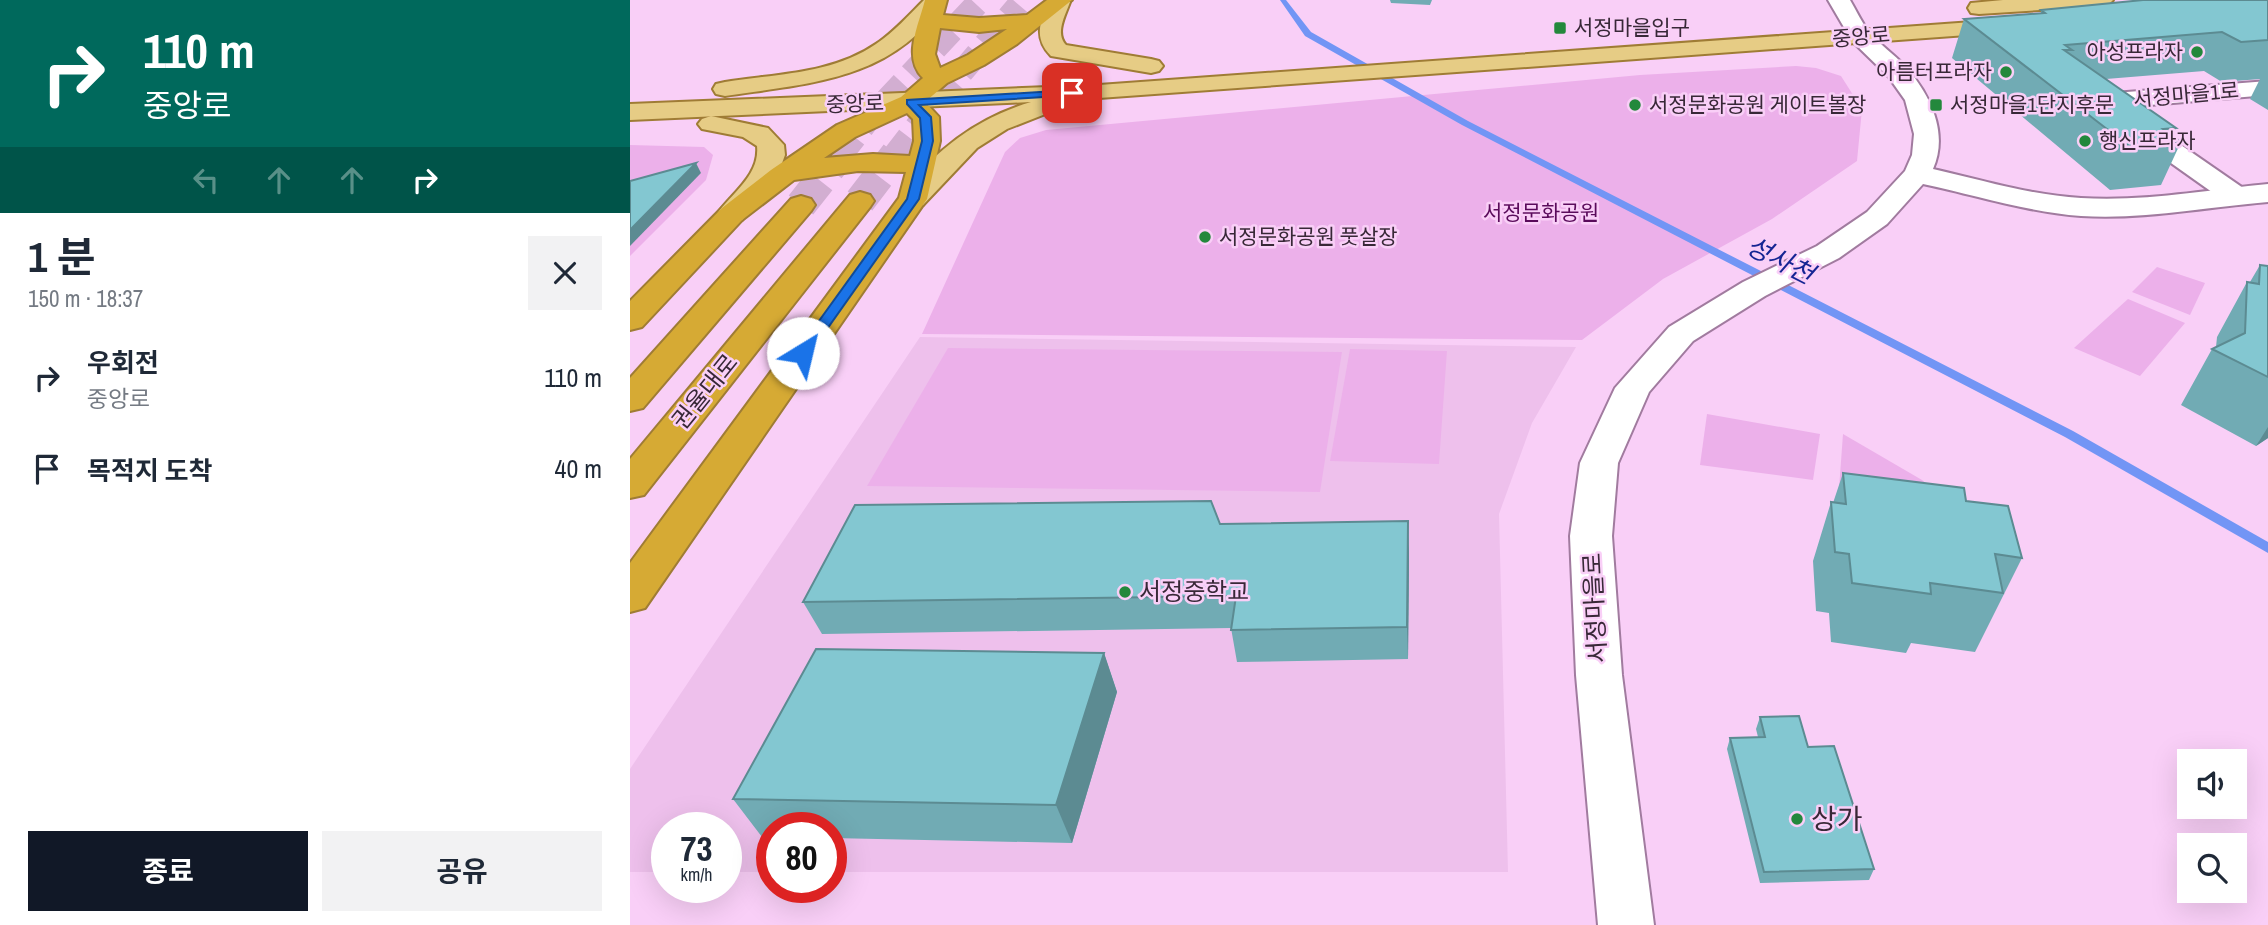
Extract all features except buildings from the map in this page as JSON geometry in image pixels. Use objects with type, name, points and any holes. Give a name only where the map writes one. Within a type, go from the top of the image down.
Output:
[{"type":"highway","points":[[630,320],[732,214],[780,176],[846,131],[911,102],[939,78],[976,60],[1037,20],[1060,1]]},
{"type":"highway","points":[[939,78],[928,70],[923,54],[934,8],[979,25],[1037,20]]},
{"type":"highway","points":[[630,596],[916,183],[927,141],[926,117],[911,102]]},
{"type":"highway","points":[[780,176],[854,161],[874,160],[916,183]]},
{"type":"highway","name":"권율대로","points":[[630,485],[860,201]]},
{"type":"highway","name":"권율대로","points":[[630,400],[801,205]]},
{"type":"main road","points":[[1060,1],[1048,35],[1049,42],[1059,51],[1151,66]]},
{"type":"main road","points":[[723,89],[806,76],[862,61],[884,50],[934,8]]},
{"type":"main road","name":"중앙로","points":[[1954,9],[2105,10]]},
{"type":"main road","name":"중앙로","points":[[630,90],[723,89],[1257,60],[1855,17],[2105,10]]},
{"type":"main road","points":[[1855,17],[1917,100],[1927,134],[1926,155],[1917,174],[2043,202],[2080,207],[2116,207],[2268,193]]},
{"type":"main road","name":"중앙로","points":[[630,112],[661,113],[1099,92],[1455,66],[1855,17]]},
{"type":"main road","name":"서정마을1로","points":[[2236,196],[2101,102],[2268,88]]},
{"type":"main road","points":[[916,183],[983,129],[1023,113],[1099,92]]},
{"type":"main road","points":[[661,113],[751,131],[765,138],[773,148],[773,159],[758,183],[732,214]]},
{"type":"main road","name":"서정마을로","points":[[1626,925],[1599,675],[1591,536],[1599,463],[1633,388],[1681,334],[1754,289],[1828,252],[1877,218],[1917,174]]},
{"type":"shaded area","name":"서정중학교","points":[[920,337],[1576,347],[1532,423],[1499,514],[1508,872],[847,872],[847,812],[756,812],[756,872],[742,872],[742,812],[651,812],[651,872],[630,872],[630,769]]},
{"type":"green space","name":"서정문화공원","points":[[1796,66],[1816,68],[1841,76],[1862,109],[1857,161],[1772,219],[1663,279],[1582,340],[922,334],[1005,152],[1020,138],[1046,130],[1640,75]]},
{"type":"green space","points":[[630,145],[704,147],[713,155],[706,180],[630,256]]},
{"type":"green space","points":[[2157,267],[2205,283],[2190,315],[2132,292]]},
{"type":"green space","points":[[2128,299],[2185,323],[2140,376],[2074,348]]},
{"type":"green space","points":[[948,348],[1342,352],[1320,492],[867,486]]},
{"type":"green space","points":[[1350,349],[1447,351],[1439,464],[1330,461]]},
{"type":"green space","points":[[1707,414],[1820,434],[1813,480],[1700,465]]},
{"type":"green space","points":[[1843,434],[1922,480],[1986,534],[1837,516]]},
{"type":"waterway","name":"성사천","points":[[1283,0],[1308,34],[1465,123],[2069,434],[2268,548]]},
{"type":"tunnel","points":[[840,156],[868,120],[977,4]]},
{"type":"tunnel","points":[[894,156],[931,108],[1019,5]]},
{"type":"tunnel","points":[[801,205],[841,154]]},
{"type":"tunnel","points":[[860,201],[896,154]]},
{"type":"place","name":"서정마을입구","points":[[1560,28]]},
{"type":"place","name":"아성프라자","points":[[2197,52]]},
{"type":"place","name":"아름터프라자","points":[[2006,72]]},
{"type":"place","name":"서정문화공원 게이트볼장","points":[[1635,105]]},
{"type":"place","name":"서정마을1단지후문","points":[[1936,105]]},
{"type":"place","name":"행신프라자","points":[[2085,141]]},
{"type":"place","name":"서정문화공원 풋살장","points":[[1205,237]]},
{"type":"place","name":"서정중학교","points":[[1125,592]]},
{"type":"place","name":"상가","points":[[1797,819]]},
{"type":"route","points":[[803,353],[913,199],[927,141],[926,117],[911,102],[1072,93]]}]
